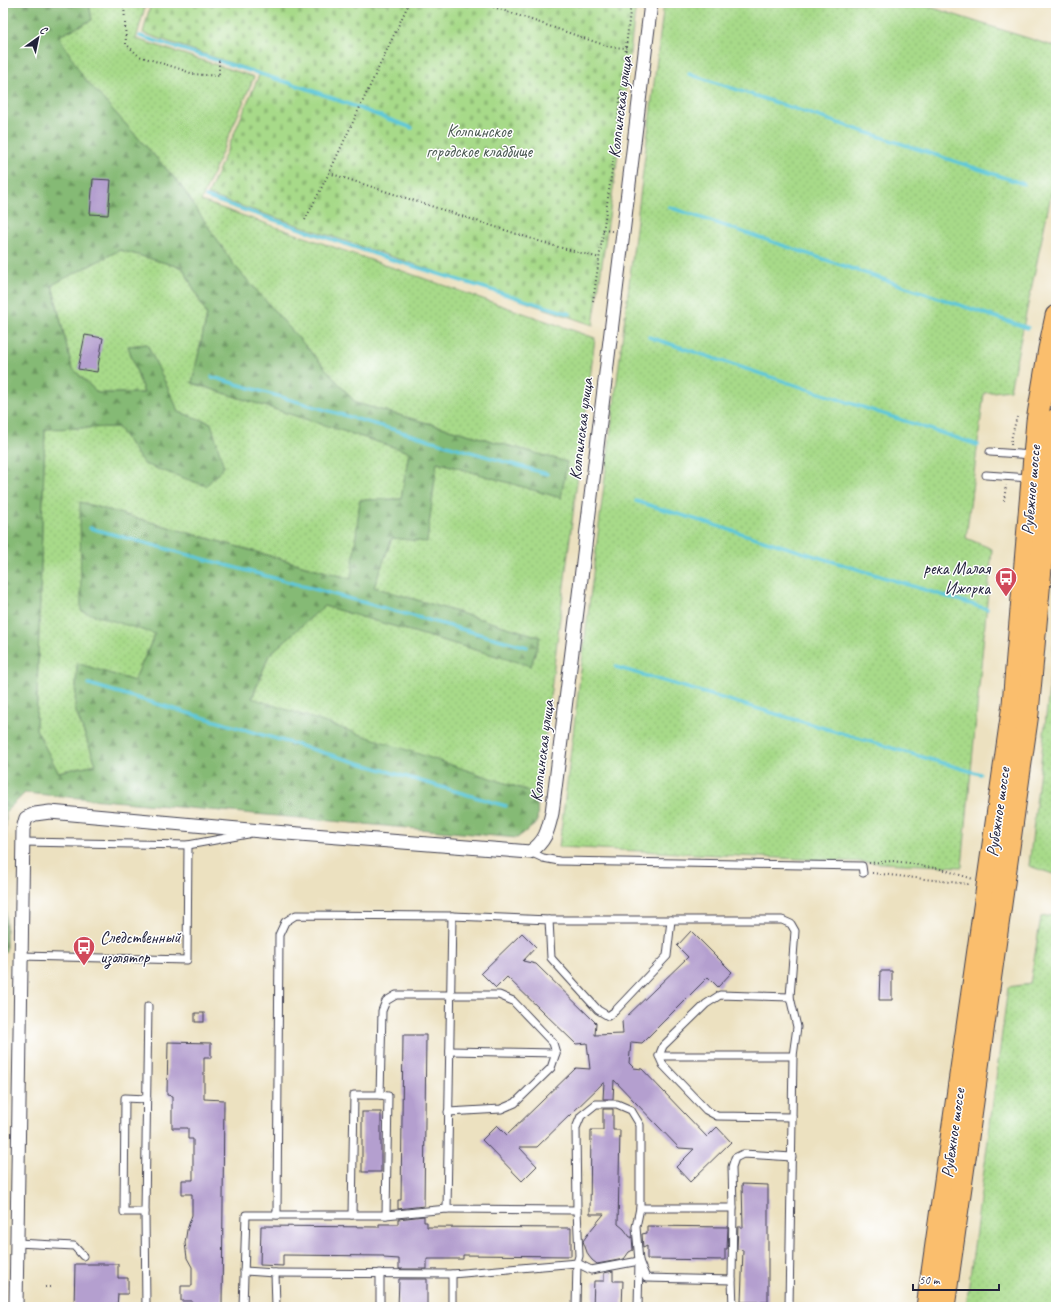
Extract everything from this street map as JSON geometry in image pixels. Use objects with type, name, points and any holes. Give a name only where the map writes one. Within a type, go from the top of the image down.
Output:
[{"type":"main road","name":"Рубежное шоссе","points":[[1047,456],[1037,421],[1056,316]]},
{"type":"main road","name":"Рубежное шоссе","points":[[944,1307],[1028,713],[1047,456],[1056,419]]},
{"type":"main road","name":"Рубежное шоссе","points":[[927,1307],[1013,704],[1022,600],[1046,478]]},
{"type":"street","name":"Колпинская улица","points":[[530,852],[543,841],[548,831],[552,813],[651,3]]},
{"type":"street","points":[[16,1307],[23,829],[26,818],[35,814],[50,812],[261,831],[530,852]]},
{"type":"lane","points":[[990,452],[1047,456]]},
{"type":"lane","points":[[986,475],[1046,478]]},
{"type":"lane","points":[[23,842],[188,845],[261,831]]},
{"type":"lane","points":[[21,956],[187,960],[188,845]]},
{"type":"lane","points":[[530,852],[543,858],[559,861],[862,870]]},
{"type":"lane","points":[[277,1215],[279,935],[285,922],[296,915],[452,916],[549,920],[782,920],[791,924],[795,931],[790,997],[797,1027],[794,1056],[792,1118],[789,1307]]},
{"type":"lane","points":[[447,1209],[452,916]]},
{"type":"lane","points":[[549,920],[551,958],[598,1010],[608,1016],[615,1011],[667,956],[671,920]]},
{"type":"lane","points":[[380,1095],[382,1011],[386,1002],[396,995],[451,994],[499,995],[513,1001],[553,1043],[556,1053],[551,1068],[515,1103],[501,1109],[448,1112]]},
{"type":"lane","points":[[790,997],[720,995],[706,1004],[663,1046],[659,1056],[663,1065],[706,1110],[718,1116],[792,1118]]},
{"type":"lane","points":[[146,1307],[145,1212],[148,1006]]},
{"type":"lane","points":[[450,1050],[556,1053]]},
{"type":"lane","points":[[659,1056],[794,1056]]},
{"type":"lane","points":[[352,1215],[354,1095],[388,1096],[386,1215]]},
{"type":"lane","points":[[145,1212],[124,1212],[125,1098],[147,1099]]},
{"type":"lane","points":[[576,1307],[577,1263],[579,1256],[576,1128],[581,1116],[596,1104],[617,1104],[631,1110],[640,1125],[640,1208],[636,1227],[639,1261],[638,1307]]},
{"type":"lane","points":[[733,1307],[732,1167],[735,1158],[743,1154],[792,1157]]},
{"type":"lane","points":[[640,1208],[733,1208]]},
{"type":"lane","points":[[243,1307],[246,1215],[386,1215],[447,1209],[577,1210]]},
{"type":"lane","points":[[17,1244],[74,1246],[83,1256]]},
{"type":"lane","points":[[244,1271],[275,1273],[452,1274],[577,1263],[591,1270],[639,1261]]},
{"type":"lane","points":[[639,1261],[646,1278],[732,1280]]},
{"type":"lane","points":[[275,1273],[276,1307]]},
{"type":"lane","points":[[380,1273],[380,1307]]},
{"type":"lane","points":[[452,1274],[452,1307]]},
{"type":"path","points":[[124,3],[126,44],[138,56],[193,74],[219,76],[219,59]]},
{"type":"path","points":[[305,220],[329,174],[409,3]]},
{"type":"path","points":[[482,3],[610,47],[627,48]]},
{"type":"path","points":[[593,301],[612,170],[631,3]]},
{"type":"path","points":[[329,174],[551,245],[600,258]]},
{"type":"path","points":[[603,230],[607,231]]},
{"type":"path","points":[[884,861],[909,863],[925,867],[938,868],[975,880],[968,884],[862,870],[868,863],[884,861]]},
{"type":"path","points":[[45,1287],[52,1287]]},
{"type":"green space","points":[[3,3],[89,3],[92,20],[59,36],[83,77],[179,183],[234,265],[356,403],[567,462],[561,498],[437,462],[427,542],[392,538],[374,587],[540,637],[531,666],[324,606],[269,655],[252,698],[538,794],[537,823],[517,838],[25,793],[6,811],[6,952],[3,954]],"holes":[[[120,250],[183,268],[207,315],[192,383],[409,452],[401,499],[360,500],[351,579],[80,502],[81,611],[155,634],[134,681],[77,663],[75,709],[96,764],[58,772],[36,729],[45,429],[118,427],[144,464],[206,486],[224,467],[211,423],[179,412],[147,344],[128,346],[144,393],[98,393],[72,368],[52,285]]]},
{"type":"green space","points":[[89,3],[146,3],[136,39],[254,77],[201,201],[595,338],[538,794],[252,699],[269,655],[324,606],[531,666],[540,637],[374,587],[392,538],[427,541],[437,462],[561,498],[567,462],[356,403],[234,265],[179,183],[83,77],[58,36],[92,20]]},
{"type":"green space","name":"Колпинское городское кладбище","points":[[151,3],[636,3],[616,169],[593,325],[208,195],[260,73],[143,33]]},
{"type":"green space","points":[[664,3],[917,3],[1056,47],[1056,171],[1010,390],[984,393],[966,538],[992,549],[962,867],[559,847]]},
{"type":"green space","points":[[120,250],[183,268],[207,315],[192,383],[409,452],[401,499],[360,500],[352,579],[80,502],[155,634],[134,681],[77,664],[75,709],[96,764],[58,772],[36,729],[45,429],[118,427],[144,464],[211,423],[179,412],[147,344],[128,346],[144,393],[98,393],[72,368],[52,284]]},
{"type":"green space","points":[[1056,628],[1056,875],[1029,866]]},
{"type":"green space","points":[[1056,909],[1056,1307],[966,1307],[1008,987],[1030,984],[1041,917],[1055,915]]},
{"type":"building","points":[[93,179],[111,180],[108,215],[90,214]]},
{"type":"building","points":[[85,335],[103,338],[97,372],[78,369]]},
{"type":"building","points":[[691,931],[732,972],[718,987],[708,977],[642,1043],[631,1042],[629,1063],[634,1068],[642,1069],[707,1137],[717,1127],[731,1142],[690,1182],[676,1167],[694,1149],[679,1148],[614,1080],[613,1099],[603,1099],[604,1082],[537,1147],[519,1147],[537,1166],[522,1181],[482,1140],[497,1125],[507,1135],[576,1068],[590,1069],[587,1043],[576,1044],[507,977],[496,988],[481,973],[522,933],[536,947],[523,961],[536,964],[596,1023],[595,1035],[623,1034],[622,1021],[688,957],[677,946]]},
{"type":"building","points":[[880,971],[892,971],[892,1000],[879,1000]]},
{"type":"building","points":[[195,1013],[204,1013],[204,1022],[195,1022]]},
{"type":"building","points":[[403,1035],[426,1035],[424,1206],[398,1209],[398,1200],[401,1200]]},
{"type":"building","points":[[168,1042],[211,1043],[211,1058],[204,1058],[204,1099],[224,1100],[222,1307],[191,1307],[192,1301],[181,1301],[181,1286],[192,1286],[192,1267],[187,1258],[185,1243],[187,1230],[192,1215],[192,1194],[182,1194],[182,1180],[193,1180],[193,1139],[188,1139],[188,1128],[172,1128],[172,1096],[167,1095]]},
{"type":"building","points":[[603,1109],[613,1109],[613,1130],[620,1130],[618,1224],[630,1237],[632,1237],[633,1250],[629,1252],[624,1259],[597,1264],[588,1255],[583,1241],[604,1214],[590,1214],[591,1130],[603,1130]]},
{"type":"building","points":[[362,1112],[381,1112],[381,1172],[362,1172]]},
{"type":"building","points":[[742,1184],[768,1185],[768,1302],[741,1302],[743,1250],[737,1249],[738,1227],[743,1227]]},
{"type":"building","points":[[424,1216],[424,1222],[427,1222],[427,1227],[571,1228],[571,1256],[463,1255],[463,1259],[427,1259],[427,1269],[399,1269],[399,1259],[384,1258],[384,1256],[283,1255],[283,1266],[260,1265],[261,1226],[379,1227],[379,1224],[398,1224],[398,1219]]},
{"type":"building","points":[[647,1226],[728,1227],[725,1260],[647,1259],[647,1246],[643,1248],[642,1234],[647,1233]]},
{"type":"building","points":[[75,1264],[118,1264],[118,1278],[128,1278],[128,1294],[118,1294],[117,1307],[74,1307]]},
{"type":"building","points":[[613,1271],[613,1281],[623,1281],[622,1307],[593,1307],[594,1281],[604,1281],[604,1273]]},
{"type":"building","points":[[399,1279],[427,1279],[427,1307],[398,1307]]},
{"type":"waterway","points":[[140,36],[308,89],[412,128]]},
{"type":"waterway","points":[[689,74],[1024,184]]},
{"type":"waterway","points":[[206,197],[393,260],[570,314]]},
{"type":"waterway","points":[[669,207],[1028,328]]},
{"type":"waterway","points":[[649,337],[978,445]]},
{"type":"waterway","points":[[212,377],[547,474]]},
{"type":"waterway","points":[[636,501],[987,609]]},
{"type":"waterway","points":[[90,528],[527,647]]},
{"type":"waterway","points":[[616,667],[980,774]]},
{"type":"waterway","points":[[89,684],[506,806]]},
{"type":"place","name":"река Малая Ижорка","points":[[1006,598]]},
{"type":"place","name":"Следственный изолятор","points":[[84,966]]}]
